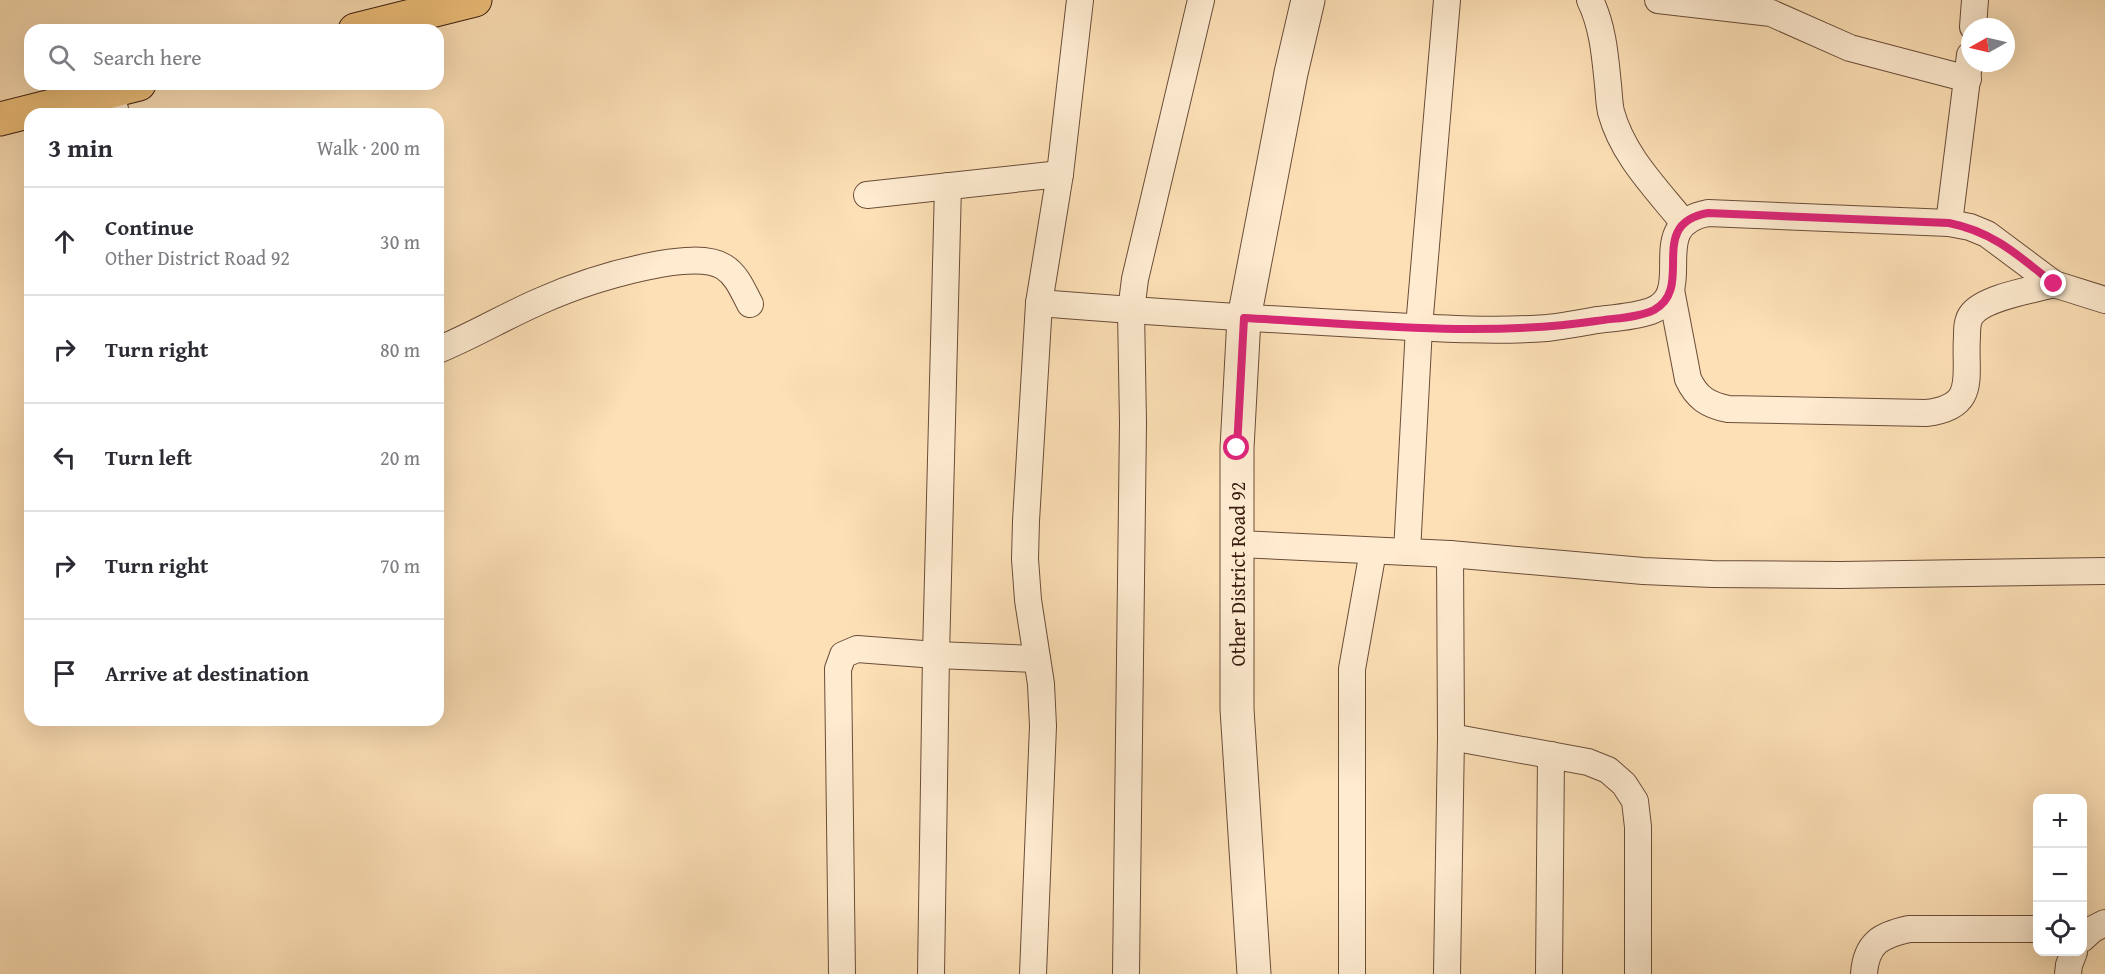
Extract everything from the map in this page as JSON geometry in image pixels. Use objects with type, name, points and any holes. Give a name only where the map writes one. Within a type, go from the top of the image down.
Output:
[{"type":"highway","points":[[379,24],[475,0]]},
{"type":"highway","points":[[55,108],[122,96]]},
{"type":"highway","points":[[0,118],[24,114]]},
{"type":"street","points":[[1033,974],[1043,726],[1025,559],[1039,303],[1060,174],[1080,0]]},
{"type":"street","points":[[1126,974],[1133,423],[1131,311],[1135,279],[1201,0]]},
{"type":"street","name":"Other District Road 92","points":[[1254,974],[1237,709],[1237,448],[1244,318],[1284,108],[1308,0]]},
{"type":"street","points":[[1407,552],[1419,327],[1447,0]]},
{"type":"street","points":[[1590,0],[1597,14],[1603,36],[1610,110],[1618,134],[1631,158],[1684,223]]},
{"type":"street","points":[[1658,0],[1771,13],[1850,48],[1961,66]]},
{"type":"street","points":[[1974,18],[1975,0]]},
{"type":"street","points":[[1949,223],[1968,72]]},
{"type":"street","points":[[867,195],[1060,174]]},
{"type":"street","points":[[931,974],[936,655],[948,186]]},
{"type":"street","points":[[1039,303],[1131,311],[1462,330],[1550,327],[1652,311],[1664,303],[1671,290],[1673,244],[1677,232],[1684,223],[1695,216],[1708,213],[1949,223],[1970,227],[1987,234],[2054,284]]},
{"type":"street","points":[[444,347],[573,287],[620,271],[681,261],[706,262],[724,267],[739,283],[750,304]]},
{"type":"street","points":[[1671,290],[1688,379],[1693,390],[1702,400],[1714,406],[1728,409],[1926,413],[1942,411],[1955,405],[1963,396],[1966,382],[1967,325],[1971,315],[1980,307],[1993,301],[2054,284],[2103,293]]},
{"type":"street","points":[[1238,544],[1450,554],[1643,571],[1712,574],[1830,575],[2105,571]]},
{"type":"street","points":[[1352,974],[1352,669],[1373,551]]},
{"type":"street","points":[[1447,974],[1451,737],[1450,554]]},
{"type":"street","points":[[842,974],[838,669],[843,655],[857,649],[1037,660]]},
{"type":"street","points":[[1451,737],[1588,762],[1608,770],[1624,784],[1635,801],[1638,827],[1638,974]]},
{"type":"street","points":[[1549,974],[1551,755]]},
{"type":"street","points":[[1864,974],[1864,962],[1874,943],[1889,933],[1909,929],[2033,929]]},
{"type":"street","points":[[2068,974],[2072,956]]},
{"type":"route","points":[[1237,448],[1244,318],[1462,330],[1550,327],[1635,315],[1652,311],[1664,303],[1671,290],[1673,244],[1677,232],[1684,223],[1695,216],[1708,213],[1949,223],[1970,227],[1987,234],[2014,252],[2054,284]]}]
